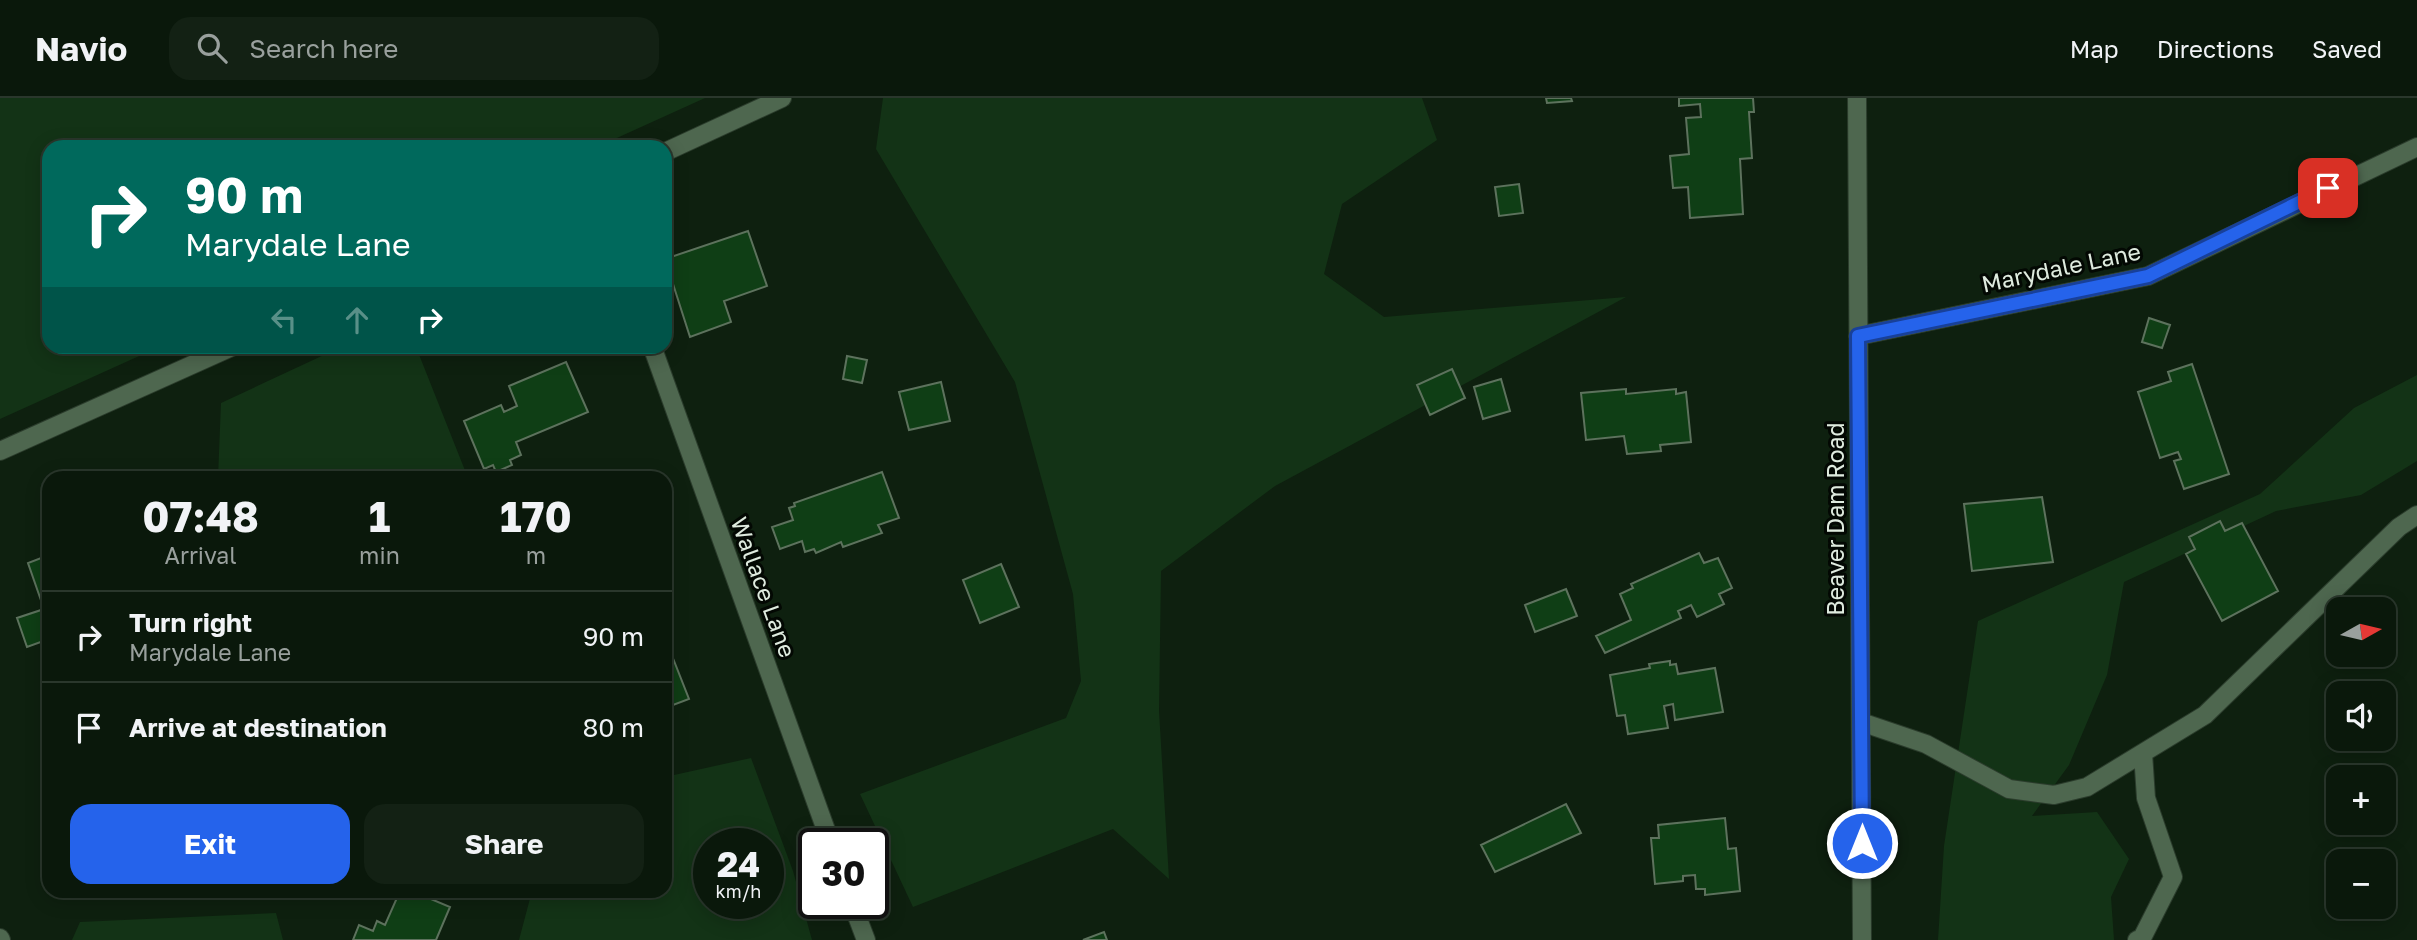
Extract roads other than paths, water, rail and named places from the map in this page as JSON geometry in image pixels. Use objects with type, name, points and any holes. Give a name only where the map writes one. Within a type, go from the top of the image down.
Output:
[{"type":"street","points":[[672,149],[782,98]]},
{"type":"street","name":"Beaver Dam Road","points":[[1857,98],[1862,940]]},
{"type":"street","name":"Marydale Lane","points":[[1858,336],[2148,276],[2417,148]]},
{"type":"street","points":[[0,451],[216,354]]},
{"type":"street","name":"Wallace Lane","points":[[655,354],[825,828]]},
{"type":"street","points":[[1861,722],[1926,744],[2009,789],[2054,795],[2087,787],[2205,715],[2399,527],[2417,515]]},
{"type":"street","points":[[2137,940],[2143,938],[2173,877],[2146,798],[2143,753]]},
{"type":"street","points":[[858,919],[866,940]]}]
